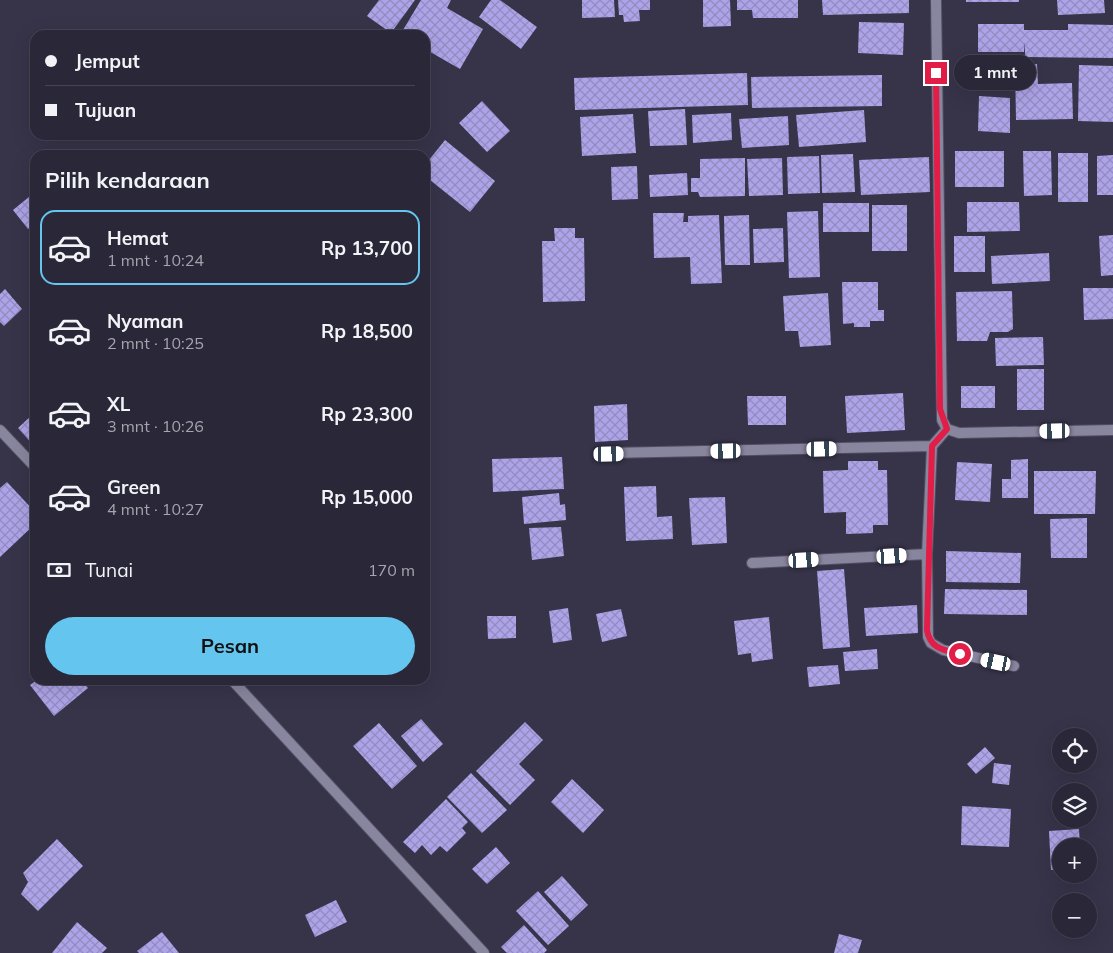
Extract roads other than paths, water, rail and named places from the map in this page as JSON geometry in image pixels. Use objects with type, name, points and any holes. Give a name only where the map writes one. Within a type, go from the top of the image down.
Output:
[{"type":"street","points":[[936,0],[940,409],[947,429]]},
{"type":"street","points":[[947,429],[959,433],[1113,430]]},
{"type":"street","points":[[947,429],[932,446],[927,554],[927,630],[931,643],[943,650],[1014,666]]},
{"type":"street","points":[[0,430],[30,462]]},
{"type":"street","points":[[609,454],[932,446]]},
{"type":"street","points":[[752,563],[927,554]]},
{"type":"street","points":[[237,685],[484,953]]}]
